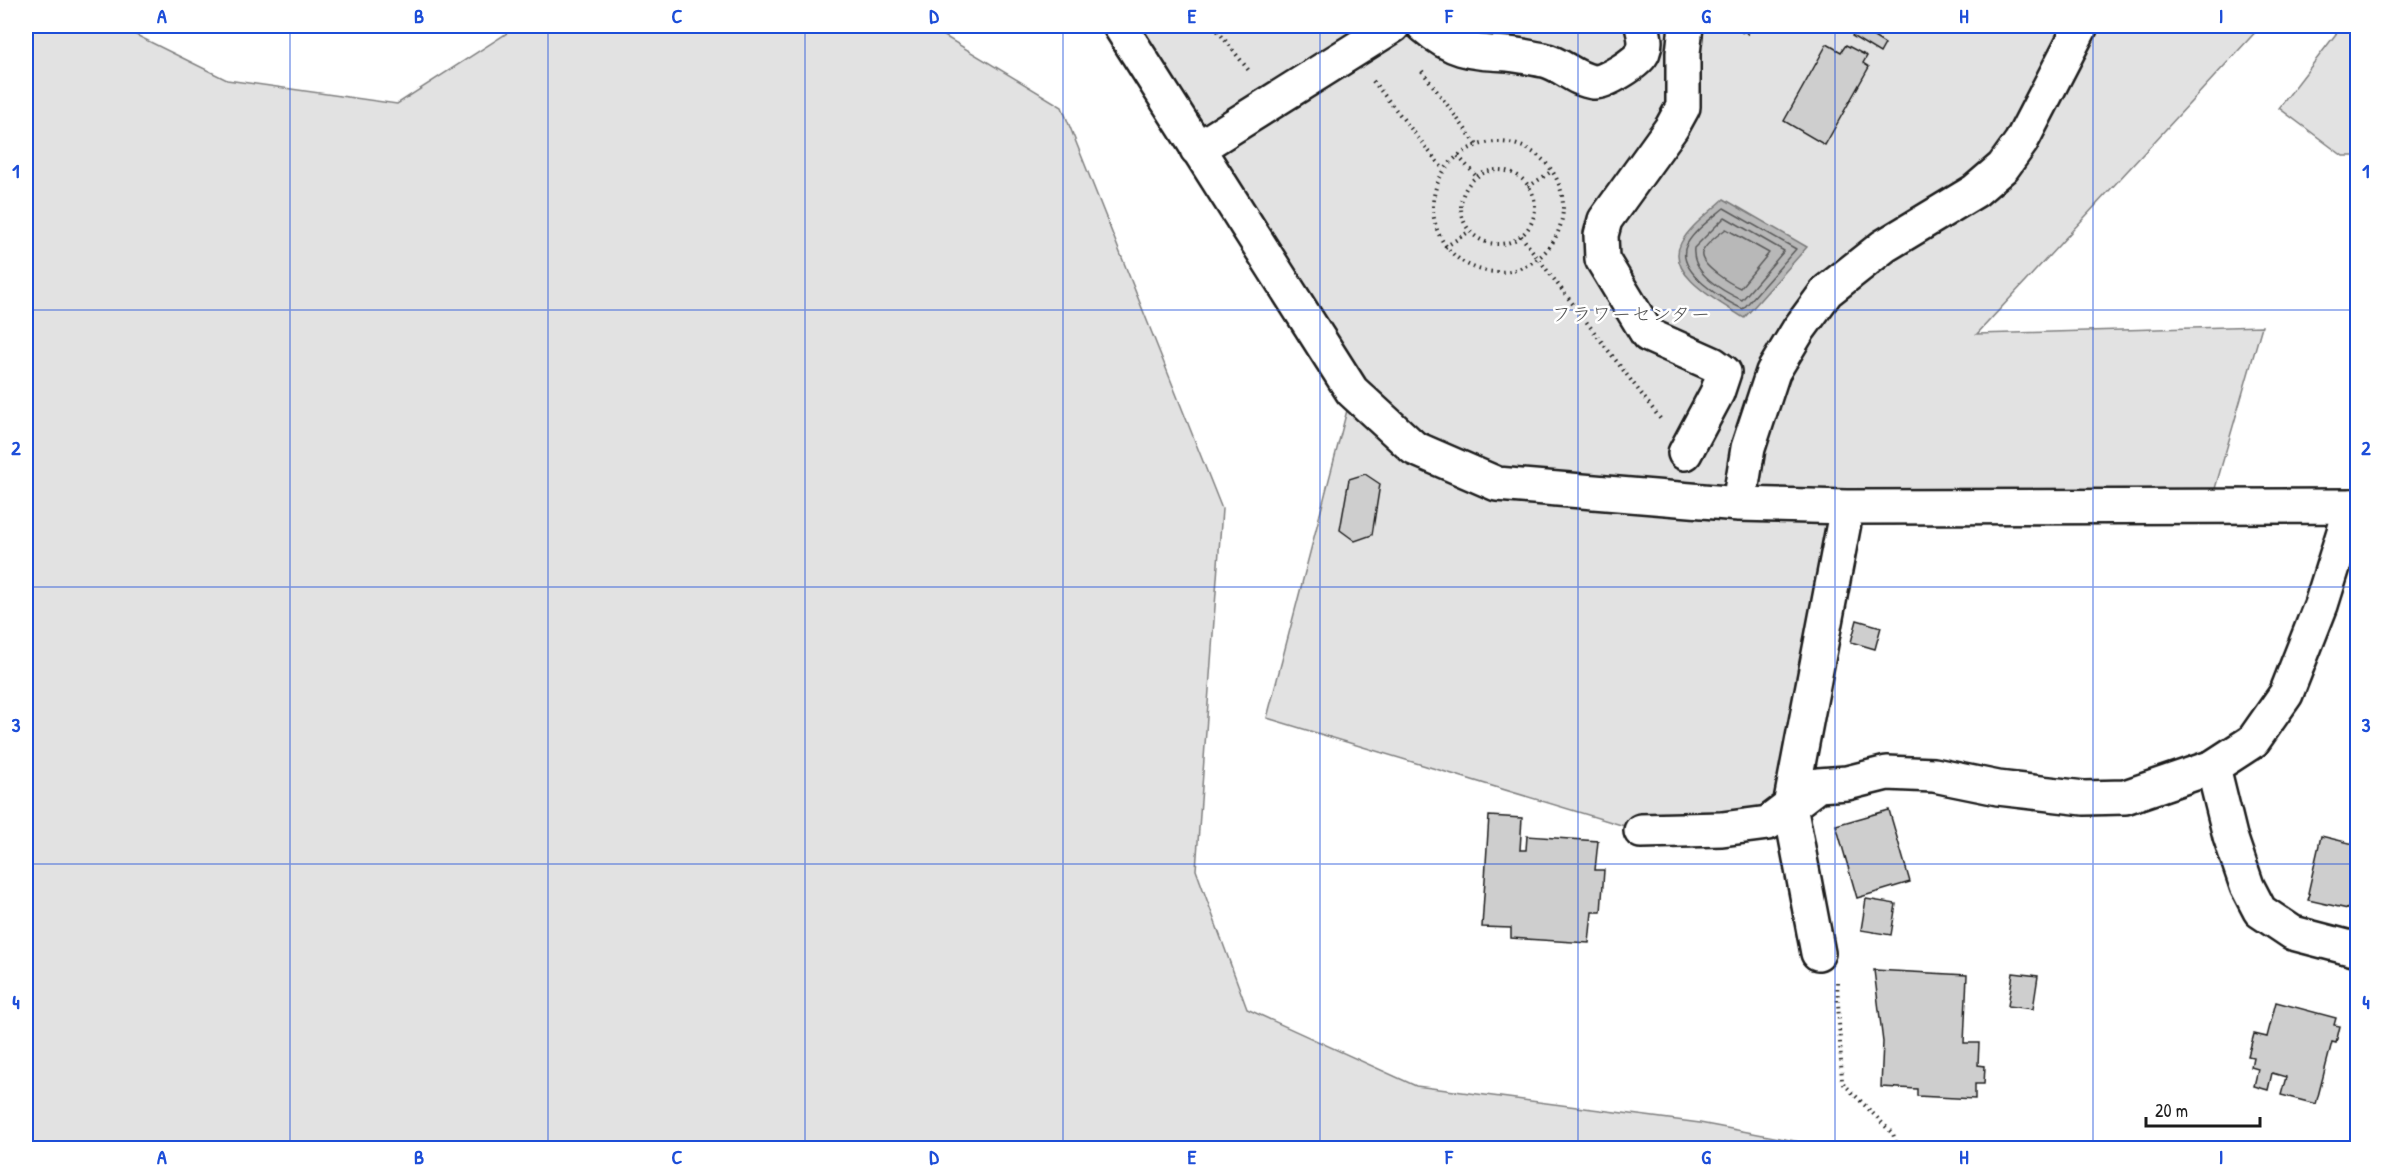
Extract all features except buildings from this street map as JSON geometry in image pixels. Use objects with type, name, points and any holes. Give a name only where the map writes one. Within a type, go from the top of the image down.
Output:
[{"type":"street","points":[[1120,26],[1352,391],[1414,448],[1497,484],[1739,504],[1847,507],[2355,506],[2321,605],[2286,694],[2253,741],[2213,767],[2125,797],[2094,798],[1998,788],[1934,775],[1887,773],[1847,783],[1818,785],[1768,823],[1722,829],[1641,831]]},
{"type":"street","points":[[1424,26],[1460,49],[1479,53],[1510,54],[1550,62],[1578,77],[1595,82],[1614,76],[1642,55],[1646,42],[1642,26]]},
{"type":"street","points":[[1685,453],[1717,393],[1724,372],[1713,364],[1648,336],[1602,260],[1601,235],[1605,220],[1672,127],[1683,107],[1683,53],[1686,26]]},
{"type":"street","points":[[1739,504],[1748,448],[1773,372],[1799,329],[1827,291],[1884,246],[1967,196],[2003,167],[2021,142],[2081,26]]},
{"type":"street","points":[[1197,149],[1391,27]]},
{"type":"street","points":[[1818,953],[1790,806],[1847,507]]},
{"type":"street","points":[[2213,767],[2230,836],[2247,886],[2260,912],[2294,933],[2358,950]]},
{"type":"path","points":[[1214,26],[1273,101]]},
{"type":"path","points":[[1740,26],[1745,34],[1755,26]]},
{"type":"path","points":[[1391,27],[1476,145]]},
{"type":"path","points":[[1350,52],[1444,170]]},
{"type":"path","points":[[1490,142],[1517,144],[1541,157],[1552,171],[1562,192],[1562,219],[1552,244],[1538,259],[1519,269],[1492,273],[1479,271],[1466,265],[1445,247],[1438,235],[1432,209],[1436,189],[1444,170],[1458,156],[1476,145],[1490,142]]},
{"type":"path","points":[[1458,156],[1477,177]]},
{"type":"path","points":[[1501,170],[1515,175],[1528,187],[1534,199],[1534,214],[1532,222],[1521,236],[1510,242],[1494,244],[1480,240],[1470,231],[1462,216],[1462,201],[1468,186],[1477,177],[1486,172],[1501,170]]},
{"type":"path","points":[[1528,187],[1552,171]]},
{"type":"path","points":[[1445,247],[1470,231]]},
{"type":"path","points":[[1521,236],[1685,453]]},
{"type":"path","points":[[1818,953],[1837,981],[1842,1082],[1893,1134],[1898,1149]]},
{"type":"green space","points":[[26,26],[118,26],[227,80],[397,104],[518,26],[928,26],[1062,107],[1222,509],[1196,870],[1247,1009],[1416,1086],[1700,1123],[1832,1148],[26,1148]]},
{"type":"green space","name":"フラワーセンター","points":[[1120,26],[2261,26],[1977,334],[2262,326],[2210,506],[1847,507],[1790,806],[1641,831],[1267,718],[1352,391]]},
{"type":"green space","points":[[2342,26],[2357,26],[2357,156],[2343,156],[2279,108]]},
{"type":"water","points":[[1724,199],[1807,247],[1744,318],[1698,287],[1681,266],[1678,255],[1681,243],[1690,231]]}]
